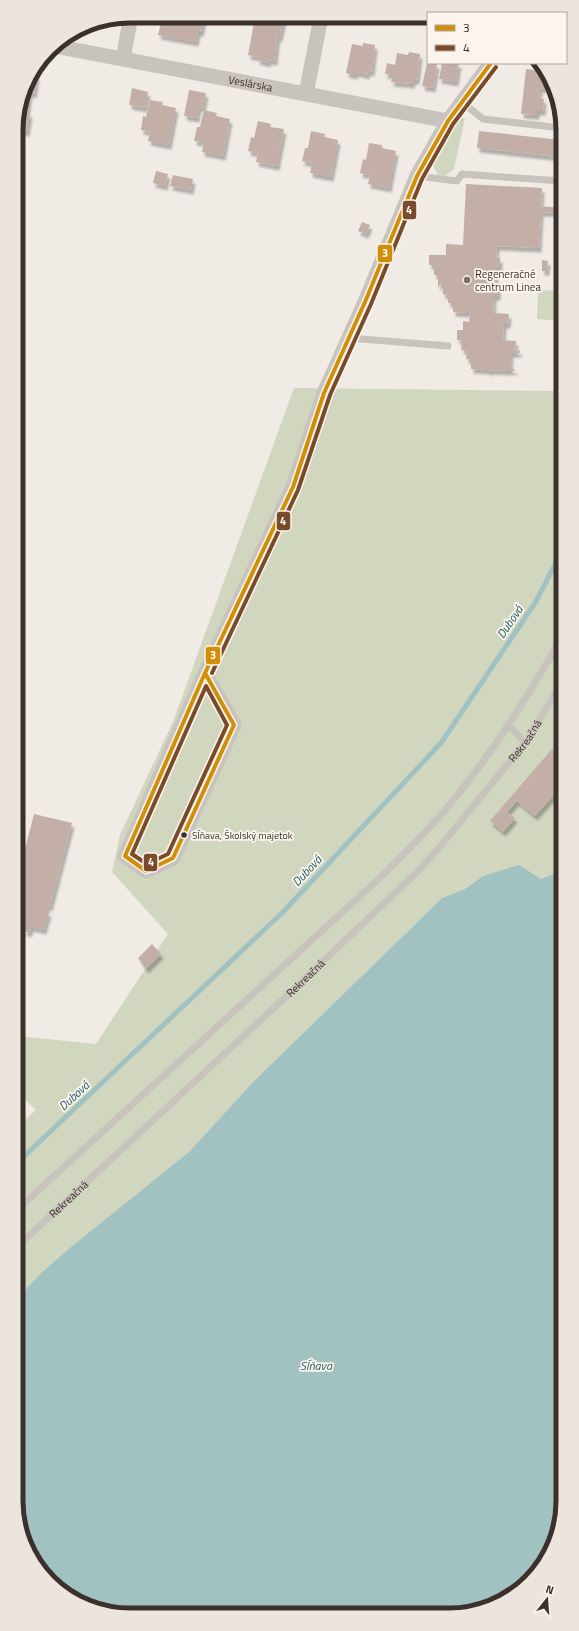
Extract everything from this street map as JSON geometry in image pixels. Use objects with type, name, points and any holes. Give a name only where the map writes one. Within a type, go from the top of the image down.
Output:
[{"type":"street","points":[[123,59],[130,23]]},
{"type":"street","points":[[306,94],[320,23]]},
{"type":"street","name":"Veslárska","points":[[61,47],[448,121]]},
{"type":"street","points":[[205,672],[234,725],[173,858],[146,871],[125,856],[205,672],[293,487],[324,393],[417,176],[448,121],[489,64]]},
{"type":"lane","points":[[462,102],[483,119],[556,127]]},
{"type":"lane","points":[[417,176],[457,181],[462,174],[556,181]]},
{"type":"lane","points":[[348,338],[448,346]]},
{"type":"lane","points":[[23,1204],[383,875],[446,809],[508,724],[556,647]]},
{"type":"lane","name":"Rekreačná","points":[[23,1241],[396,893],[438,849],[525,743],[556,693]]},
{"type":"lane","points":[[508,724],[525,743]]},
{"type":"green space","points":[[458,117],[465,118],[454,169],[445,176],[438,175],[430,160]]},
{"type":"green space","points":[[538,290],[556,291],[556,321],[537,319]]},
{"type":"green space","points":[[294,388],[556,391],[556,873],[541,879],[483,876],[465,889],[442,898],[253,1082],[189,1152],[72,1246],[41,1273],[23,1293],[23,1122],[36,1110],[23,1098],[23,1037],[96,1044],[168,934],[112,872],[120,835],[173,722]]},
{"type":"water","name":"Sĺňava","points":[[519,865],[541,879],[556,873],[556,1508],[554,1522],[548,1542],[538,1561],[525,1577],[503,1594],[484,1602],[456,1608],[123,1608],[95,1602],[76,1594],[54,1577],[37,1555],[25,1522],[23,1508],[23,1293],[41,1273],[72,1246],[189,1152],[253,1082],[442,898],[465,889],[483,876]]},
{"type":"building","points":[[161,23],[203,23],[201,32],[198,32],[196,42],[158,35]]},
{"type":"building","points":[[254,23],[283,23],[280,37],[278,37],[277,41],[275,61],[269,60],[268,63],[257,60],[258,57],[248,55]]},
{"type":"building","points":[[363,43],[375,45],[372,72],[368,71],[367,75],[356,72],[355,75],[346,73],[352,44],[363,46]]},
{"type":"building","points":[[409,52],[420,54],[417,80],[413,80],[412,84],[391,82],[393,75],[385,74],[387,63],[395,65],[397,53],[408,55]]},
{"type":"building","points":[[427,63],[437,64],[433,88],[422,86]]},
{"type":"building","points":[[442,64],[459,64],[456,82],[439,79]]},
{"type":"building","points":[[526,69],[538,71],[546,84],[545,89],[540,88],[539,98],[544,99],[543,111],[537,111],[537,115],[521,114]]},
{"type":"building","points":[[37,78],[34,94],[30,93],[27,113],[30,113],[27,132],[23,131],[25,109],[31,89]]},
{"type":"building","points":[[132,88],[148,92],[145,108],[129,105]]},
{"type":"building","points":[[189,90],[206,93],[203,108],[199,107],[197,118],[184,116]]},
{"type":"building","points":[[150,100],[163,102],[162,105],[176,108],[169,145],[148,141],[150,132],[141,130],[143,116],[146,117]]},
{"type":"building","points":[[204,110],[217,113],[216,116],[230,119],[223,156],[202,152],[204,142],[194,141],[197,127],[200,127]]},
{"type":"building","points":[[258,121],[271,124],[270,127],[284,129],[277,166],[256,162],[258,153],[248,151],[251,137],[254,138]]},
{"type":"building","points":[[311,131],[325,134],[324,137],[338,140],[331,177],[310,173],[312,163],[302,161],[305,148],[308,148]]},
{"type":"building","points":[[479,131],[556,139],[556,157],[477,148]]},
{"type":"building","points":[[369,143],[382,145],[382,148],[396,151],[389,188],[368,184],[370,175],[360,173],[363,159],[366,160]]},
{"type":"building","points":[[156,171],[168,174],[165,186],[153,183]]},
{"type":"building","points":[[173,175],[193,179],[191,190],[170,186]]},
{"type":"building","name":"Regeneračné centrum Linea","points":[[466,184],[542,188],[541,206],[556,208],[556,213],[541,212],[539,248],[497,246],[496,258],[500,258],[500,268],[496,268],[495,286],[498,286],[498,296],[494,296],[493,313],[509,314],[508,324],[504,324],[503,340],[516,341],[515,350],[520,351],[520,353],[511,353],[510,369],[515,369],[514,371],[489,370],[488,373],[488,370],[471,369],[471,360],[466,359],[467,350],[461,350],[462,340],[457,340],[457,330],[463,330],[463,321],[469,322],[470,313],[453,312],[453,303],[448,303],[448,294],[443,295],[443,284],[440,284],[438,288],[438,275],[434,275],[434,265],[429,265],[429,255],[446,255],[446,244],[463,245]]},
{"type":"building","points":[[362,222],[370,225],[366,234],[358,231]]},
{"type":"building","points":[[542,260],[548,261],[547,271],[542,271]]},
{"type":"building","points":[[552,749],[556,752],[556,793],[535,816],[517,801],[507,812],[515,818],[503,832],[490,821]]},
{"type":"building","points":[[34,814],[72,823],[50,907],[47,906],[46,912],[49,912],[44,930],[31,927],[29,933],[24,931],[26,925],[23,924],[23,857]]},
{"type":"building","points":[[152,944],[161,954],[146,969],[138,958]]},
{"type":"waterway","name":"Dubová","points":[[23,1157],[283,912],[441,743],[535,603],[556,563]]},
{"type":"transit line","name":"3","points":[[125,856],[205,673],[293,487],[324,393],[365,302],[417,176],[448,121],[490,64]]},
{"type":"transit line","name":"4","points":[[212,673],[298,490],[330,395],[371,304],[422,179],[453,124],[496,67]]},
{"type":"transit line","name":"3","points":[[125,856],[146,871],[173,858],[234,725],[205,673]]},
{"type":"transit line","name":"4","points":[[206,686],[227,725],[168,854],[147,864],[132,854],[206,686]]},
{"type":"place","name":"Regeneračné centrum Linea","points":[[467,280]]},
{"type":"place","name":"Sĺňava, Školský majetok","points":[[184,835]]}]
